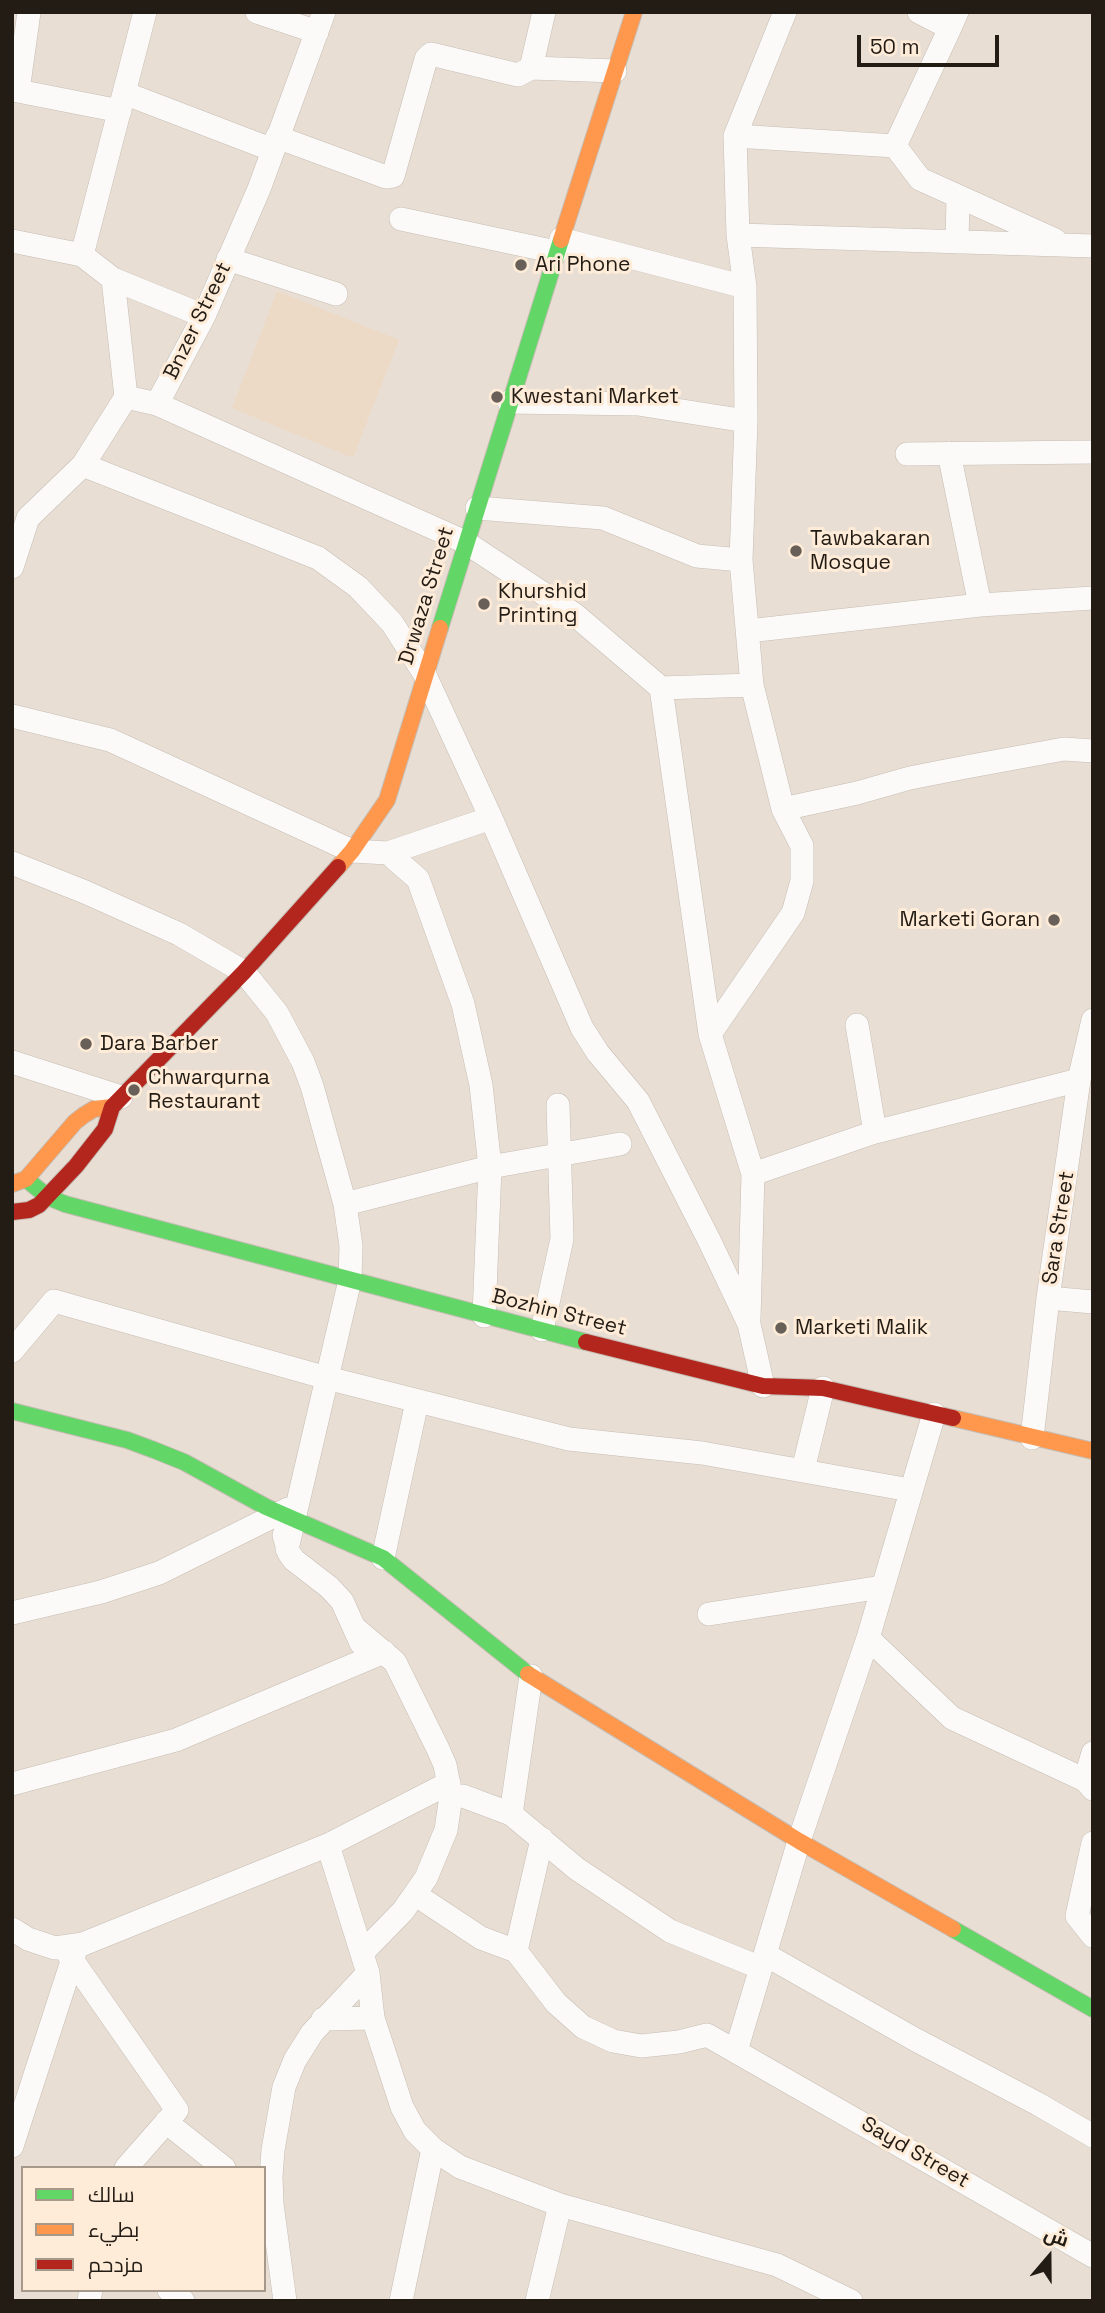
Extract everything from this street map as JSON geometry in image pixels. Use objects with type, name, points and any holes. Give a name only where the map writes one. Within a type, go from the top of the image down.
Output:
[{"type":"street","points":[[29,12],[15,91],[122,102],[386,177],[393,176],[426,60],[431,54],[518,75],[531,68],[615,71]]},
{"type":"street","points":[[82,255],[145,12]]},
{"type":"street","points":[[257,12],[321,22]]},
{"type":"street","points":[[531,68],[544,12]]},
{"type":"street","name":"Drwaza Street","points":[[12,1212],[29,1210],[48,1197],[105,1129],[117,1102],[244,972],[352,851],[387,800],[465,542],[634,12]]},
{"type":"street","points":[[710,1034],[793,913],[802,881],[802,846],[783,809],[752,685],[741,560],[746,421],[745,287],[738,235],[735,136],[785,12]]},
{"type":"street","points":[[895,146],[954,20],[919,12]]},
{"type":"street","name":"Bnzer Street","points":[[126,397],[157,404],[204,316],[275,144],[321,22]]},
{"type":"street","points":[[735,136],[895,146],[920,179],[1065,244]]},
{"type":"street","points":[[957,242],[958,197]]},
{"type":"street","points":[[401,219],[559,246],[745,287]]},
{"type":"street","points":[[738,235],[1093,246]]},
{"type":"street","points":[[12,241],[82,255],[113,279],[204,316]]},
{"type":"street","points":[[228,259],[337,294]]},
{"type":"street","points":[[14,556],[28,518],[83,465],[126,397],[113,279]]},
{"type":"street","points":[[509,402],[638,404],[746,421]]},
{"type":"street","points":[[157,404],[465,542],[573,614],[661,688],[710,1034],[753,1174],[749,1324]]},
{"type":"street","points":[[907,454],[1093,452]]},
{"type":"street","points":[[949,453],[980,605]]},
{"type":"street","points":[[83,465],[318,558],[358,587],[392,622],[424,673],[491,818],[582,1028],[638,1101],[749,1324],[763,1386]]},
{"type":"street","points":[[477,508],[603,518],[697,556],[741,560]]},
{"type":"street","points":[[748,631],[980,605],[1093,598]]},
{"type":"street","points":[[661,688],[752,685]]},
{"type":"street","points":[[12,716],[110,740],[352,851],[388,853],[491,818]]},
{"type":"street","points":[[783,809],[910,778],[978,765],[1064,749],[1093,751]]},
{"type":"street","points":[[388,853],[418,879],[463,1004],[481,1085],[490,1167],[484,1316]]},
{"type":"street","points":[[12,863],[179,934],[244,972],[277,1013],[303,1062],[345,1204],[351,1246],[350,1280],[327,1378],[290,1512],[287,1549],[294,1560],[336,1594],[348,1610],[356,1629],[376,1656],[395,1662],[439,1749],[454,1791],[444,1837],[416,1895],[323,2019],[295,2060],[284,2087],[273,2150],[268,2201],[285,2301]]},
{"type":"street","name":"Sara Street","points":[[1032,1438],[1048,1298],[1084,1126],[1079,1080],[1093,1020]]},
{"type":"street","points":[[857,1025],[875,1132]]},
{"type":"street","points":[[12,1062],[117,1102]]},
{"type":"street","points":[[753,1174],[875,1132],[1079,1080]]},
{"type":"street","name":"Drwaza Street","points":[[19,1181],[75,1122],[94,1109],[117,1102]]},
{"type":"street","points":[[542,1330],[562,1239],[558,1105]]},
{"type":"street","points":[[345,1204],[490,1167],[620,1144]]},
{"type":"street","name":"Bozhin Street","points":[[19,1181],[65,1204],[484,1316],[763,1386],[823,1388],[1093,1451]]},
{"type":"street","points":[[1048,1298],[1093,1302]]},
{"type":"street","points":[[12,1351],[54,1301],[327,1378],[569,1439],[702,1453],[910,1490]]},
{"type":"street","points":[[803,1470],[823,1388]]},
{"type":"street","points":[[383,1558],[417,1402]]},
{"type":"street","points":[[12,1410],[127,1440],[154,1450],[383,1558],[531,1676],[799,1841],[1093,2009]]},
{"type":"street","points":[[736,2051],[799,1841],[868,1638],[934,1414]]},
{"type":"street","points":[[12,1613],[101,1592],[159,1573],[290,1512]]},
{"type":"street","points":[[709,1614],[882,1587]]},
{"type":"street","points":[[868,1638],[952,1718],[1089,1784],[1093,1753]]},
{"type":"street","points":[[12,1784],[176,1740],[376,1656]]},
{"type":"street","points":[[512,1805],[531,1676]]},
{"type":"street","points":[[12,1929],[37,1943],[71,1951],[328,1845],[422,1797],[454,1791],[512,1805],[542,1839],[577,1869],[670,1931],[764,1961],[1048,2109],[1093,2136]]},
{"type":"street","points":[[416,1895],[481,1938],[516,1951],[542,1839]]},
{"type":"street","points":[[1093,1843],[1077,1916],[1093,1936]]},
{"type":"street","points":[[328,1845],[365,1963],[373,2018],[407,2119],[433,2150],[460,2166],[560,2205],[777,2265],[822,2294],[851,2301]]},
{"type":"street","points":[[71,1951],[177,2110],[128,2166]]},
{"type":"street","points":[[12,2146],[71,1951]]},
{"type":"street","name":"Sayd Street","points":[[516,1951],[564,2012],[583,2027],[623,2043],[641,2046],[679,2042],[707,2035],[1093,2256]]},
{"type":"street","points":[[323,2019],[373,2018]]},
{"type":"street","points":[[166,2122],[222,2166]]},
{"type":"street","points":[[401,2301],[433,2150]]},
{"type":"street","points":[[537,2301],[560,2205]]},
{"type":"shaded area","points":[[277,291],[399,340],[353,458],[232,408]]},
{"type":"traffic: fast","points":[[440,628],[561,240]]},
{"type":"traffic: fast","points":[[26,1179],[48,1197],[65,1204],[586,1342]]},
{"type":"traffic: fast","points":[[12,1411],[127,1440],[154,1450],[184,1462],[266,1507],[383,1558],[528,1674]]},
{"type":"traffic: fast","points":[[953,1929],[1093,2009]]},
{"type":"traffic: slow","points":[[561,240],[634,12]]},
{"type":"traffic: slow","points":[[338,867],[387,800],[440,628]]},
{"type":"traffic: slow","points":[[12,1184],[26,1179],[84,1115],[94,1109],[112,1107]]},
{"type":"traffic: slow","points":[[953,1418],[1093,1451]]},
{"type":"traffic: slow","points":[[528,1674],[799,1841],[953,1929]]},
{"type":"traffic: jam","points":[[12,1212],[29,1210],[39,1205],[76,1166],[105,1129],[112,1107],[244,972],[338,867]]},
{"type":"traffic: jam","points":[[586,1342],[763,1386],[823,1388],[953,1418]]},
{"type":"place","name":"Ari Phone","points":[[521,265]]},
{"type":"place","name":"Kwestani Market","points":[[497,397]]},
{"type":"place","name":"Tawbakaran Mosque","points":[[796,551]]},
{"type":"place","name":"Khurshid Printing","points":[[484,604]]},
{"type":"place","name":"Marketi Goran","points":[[1054,920]]},
{"type":"place","name":"Dara Barber","points":[[86,1044]]},
{"type":"place","name":"Chwarqurna Restaurant","points":[[134,1090]]},
{"type":"place","name":"Marketi Malik","points":[[781,1328]]}]
